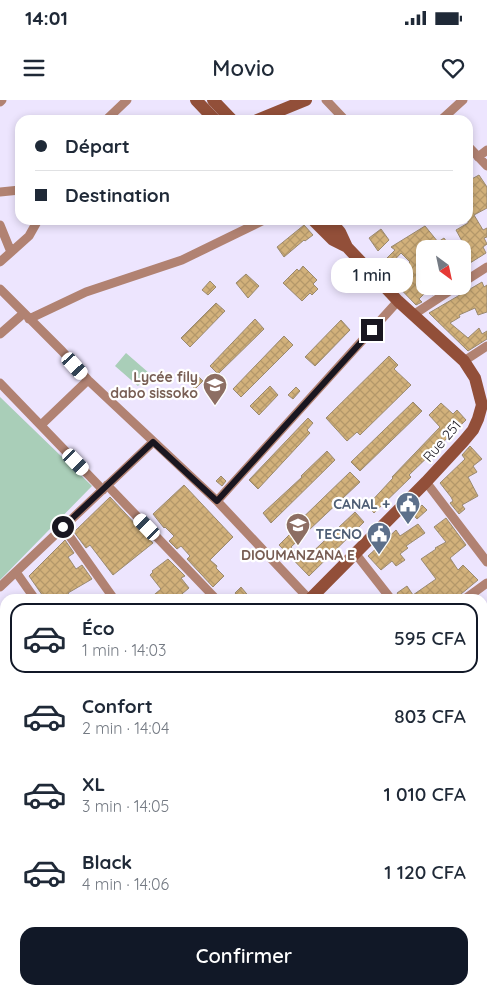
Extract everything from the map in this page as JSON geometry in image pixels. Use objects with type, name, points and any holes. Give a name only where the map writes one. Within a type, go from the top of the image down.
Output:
[{"type":"main road","points":[[196,100],[210,115]]},
{"type":"main road","points":[[213,100],[227,115]]},
{"type":"main road","points":[[269,115],[306,100]]},
{"type":"main road","name":"Rue 251","points":[[318,225],[333,240],[347,247]]},
{"type":"main road","name":"Rue 251","points":[[315,594],[426,482],[473,430],[484,405],[474,378],[464,361],[398,301],[347,247],[340,232],[334,225]]},
{"type":"street","points":[[111,115],[127,100]]},
{"type":"street","points":[[326,100],[340,115]]},
{"type":"street","points":[[446,115],[463,100]]},
{"type":"street","points":[[478,157],[487,150]]},
{"type":"street","points":[[473,152],[487,166]]},
{"type":"street","points":[[0,192],[15,190]]},
{"type":"street","points":[[0,224],[11,252]]},
{"type":"street","points":[[0,262],[29,236],[35,225]]},
{"type":"street","points":[[0,334],[26,316],[86,292],[182,260],[254,225]]},
{"type":"street","points":[[471,277],[487,267]]},
{"type":"street","points":[[0,289],[88,380],[217,501],[305,594]]},
{"type":"street","points":[[413,315],[443,295]]},
{"type":"street","points":[[217,501],[398,301]]},
{"type":"street","points":[[464,361],[487,346]]},
{"type":"street","points":[[41,425],[88,380]]},
{"type":"street","points":[[0,383],[210,594]]},
{"type":"street","points":[[0,587],[153,442]]},
{"type":"street","points":[[426,482],[487,562]]},
{"type":"street","points":[[63,527],[110,594]]},
{"type":"street","points":[[356,553],[387,594]]},
{"type":"street","points":[[16,572],[31,594]]},
{"type":"street","points":[[472,594],[487,583]]},
{"type":"green space","points":[[126,353],[149,373],[138,386],[115,366]]},
{"type":"green space","points":[[0,397],[92,486],[0,580]]},
{"type":"building","points":[[479,175],[487,187],[487,208],[474,215],[483,230],[487,228],[487,237],[484,238],[487,244],[483,247],[486,253],[471,262],[471,240],[461,240],[456,230],[465,225],[473,225],[473,178]]},
{"type":"building","points":[[304,225],[313,235],[284,257],[277,247]]},
{"type":"building","points":[[425,226],[436,240],[416,240],[416,295],[423,295],[419,299],[422,302],[416,305],[392,280],[410,262],[401,253],[389,266],[385,260],[395,250],[391,247]]},
{"type":"building","points":[[381,229],[389,240],[378,251],[369,238]]},
{"type":"building","points":[[303,266],[317,280],[313,284],[318,289],[312,295],[310,293],[302,301],[283,283],[297,269],[299,271]]},
{"type":"building","points":[[246,274],[259,286],[248,298],[236,283]]},
{"type":"building","points":[[210,281],[216,287],[208,295],[202,290]]},
{"type":"building","points":[[482,282],[484,287],[487,285],[487,312],[478,315],[475,308],[459,315],[460,317],[450,323],[468,338],[479,328],[482,334],[487,331],[487,339],[468,351],[429,313],[460,295],[471,295],[471,288]]},
{"type":"building","points":[[216,303],[225,311],[190,347],[181,338]]},
{"type":"building","points":[[255,319],[264,329],[218,374],[210,366]]},
{"type":"building","points":[[341,320],[350,330],[315,366],[305,357]]},
{"type":"building","points":[[284,336],[293,345],[241,397],[233,389]]},
{"type":"building","points":[[389,356],[398,365],[394,369],[411,385],[360,435],[357,432],[347,441],[326,418]]},
{"type":"building","points":[[198,376],[203,381],[195,389],[190,384]]},
{"type":"building","points":[[270,386],[278,395],[259,415],[250,406]]},
{"type":"building","points":[[296,387],[300,391],[293,399],[288,395]]},
{"type":"building","points":[[413,402],[422,411],[360,471],[351,462]]},
{"type":"building","points":[[441,403],[453,414],[457,410],[466,420],[409,475],[411,477],[374,513],[367,506],[440,427],[429,415]]},
{"type":"building","points":[[308,418],[313,423],[307,430],[310,433],[258,489],[249,480]]},
{"type":"building","points":[[470,446],[482,459],[473,466],[477,472],[468,477],[478,496],[462,505],[465,509],[459,514],[450,503],[453,501],[451,497],[440,483],[465,459],[462,455]]},
{"type":"building","points":[[327,451],[335,460],[271,523],[263,513]]},
{"type":"building","points":[[350,472],[360,482],[291,547],[304,560],[355,512],[364,522],[309,576],[279,545],[290,534],[288,532]]},
{"type":"building","points":[[221,476],[226,481],[222,486],[216,481]]},
{"type":"building","points":[[184,485],[233,537],[210,560],[224,576],[213,587],[187,559],[190,556],[181,546],[177,549],[169,541],[174,536],[164,528],[153,514]]},
{"type":"building","points":[[110,497],[153,543],[113,575],[90,545],[86,548],[74,532]]},
{"type":"building","points":[[422,505],[427,510],[417,519],[412,514]]},
{"type":"building","points":[[446,518],[466,545],[450,558],[458,570],[463,565],[478,580],[461,594],[414,594],[436,579],[421,559],[446,542],[434,527]]},
{"type":"building","points":[[418,524],[425,533],[406,546],[408,548],[400,554],[405,560],[396,566],[392,561],[381,570],[368,556],[396,530],[400,536]]},
{"type":"building","points":[[65,540],[74,553],[68,557],[76,569],[82,565],[92,579],[69,594],[42,594],[29,576]]},
{"type":"building","points":[[168,559],[185,576],[181,578],[189,588],[182,594],[155,594],[161,589],[150,575],[152,571]]},
{"type":"building","points":[[407,586],[412,594],[398,594],[397,593]]},
{"type":"building","points":[[241,587],[247,594],[236,594]]},
{"type":"place","name":"Lycée fily dabo sissoko","points":[[215,406]]},
{"type":"place","name":"CANAL +","points":[[408,525]]},
{"type":"place","name":"DIOUMANZANA E","points":[[298,546]]},
{"type":"place","name":"TECNO","points":[[379,555]]},
{"type":"route","points":[[63,527],[153,442],[217,501],[372,330]]}]
